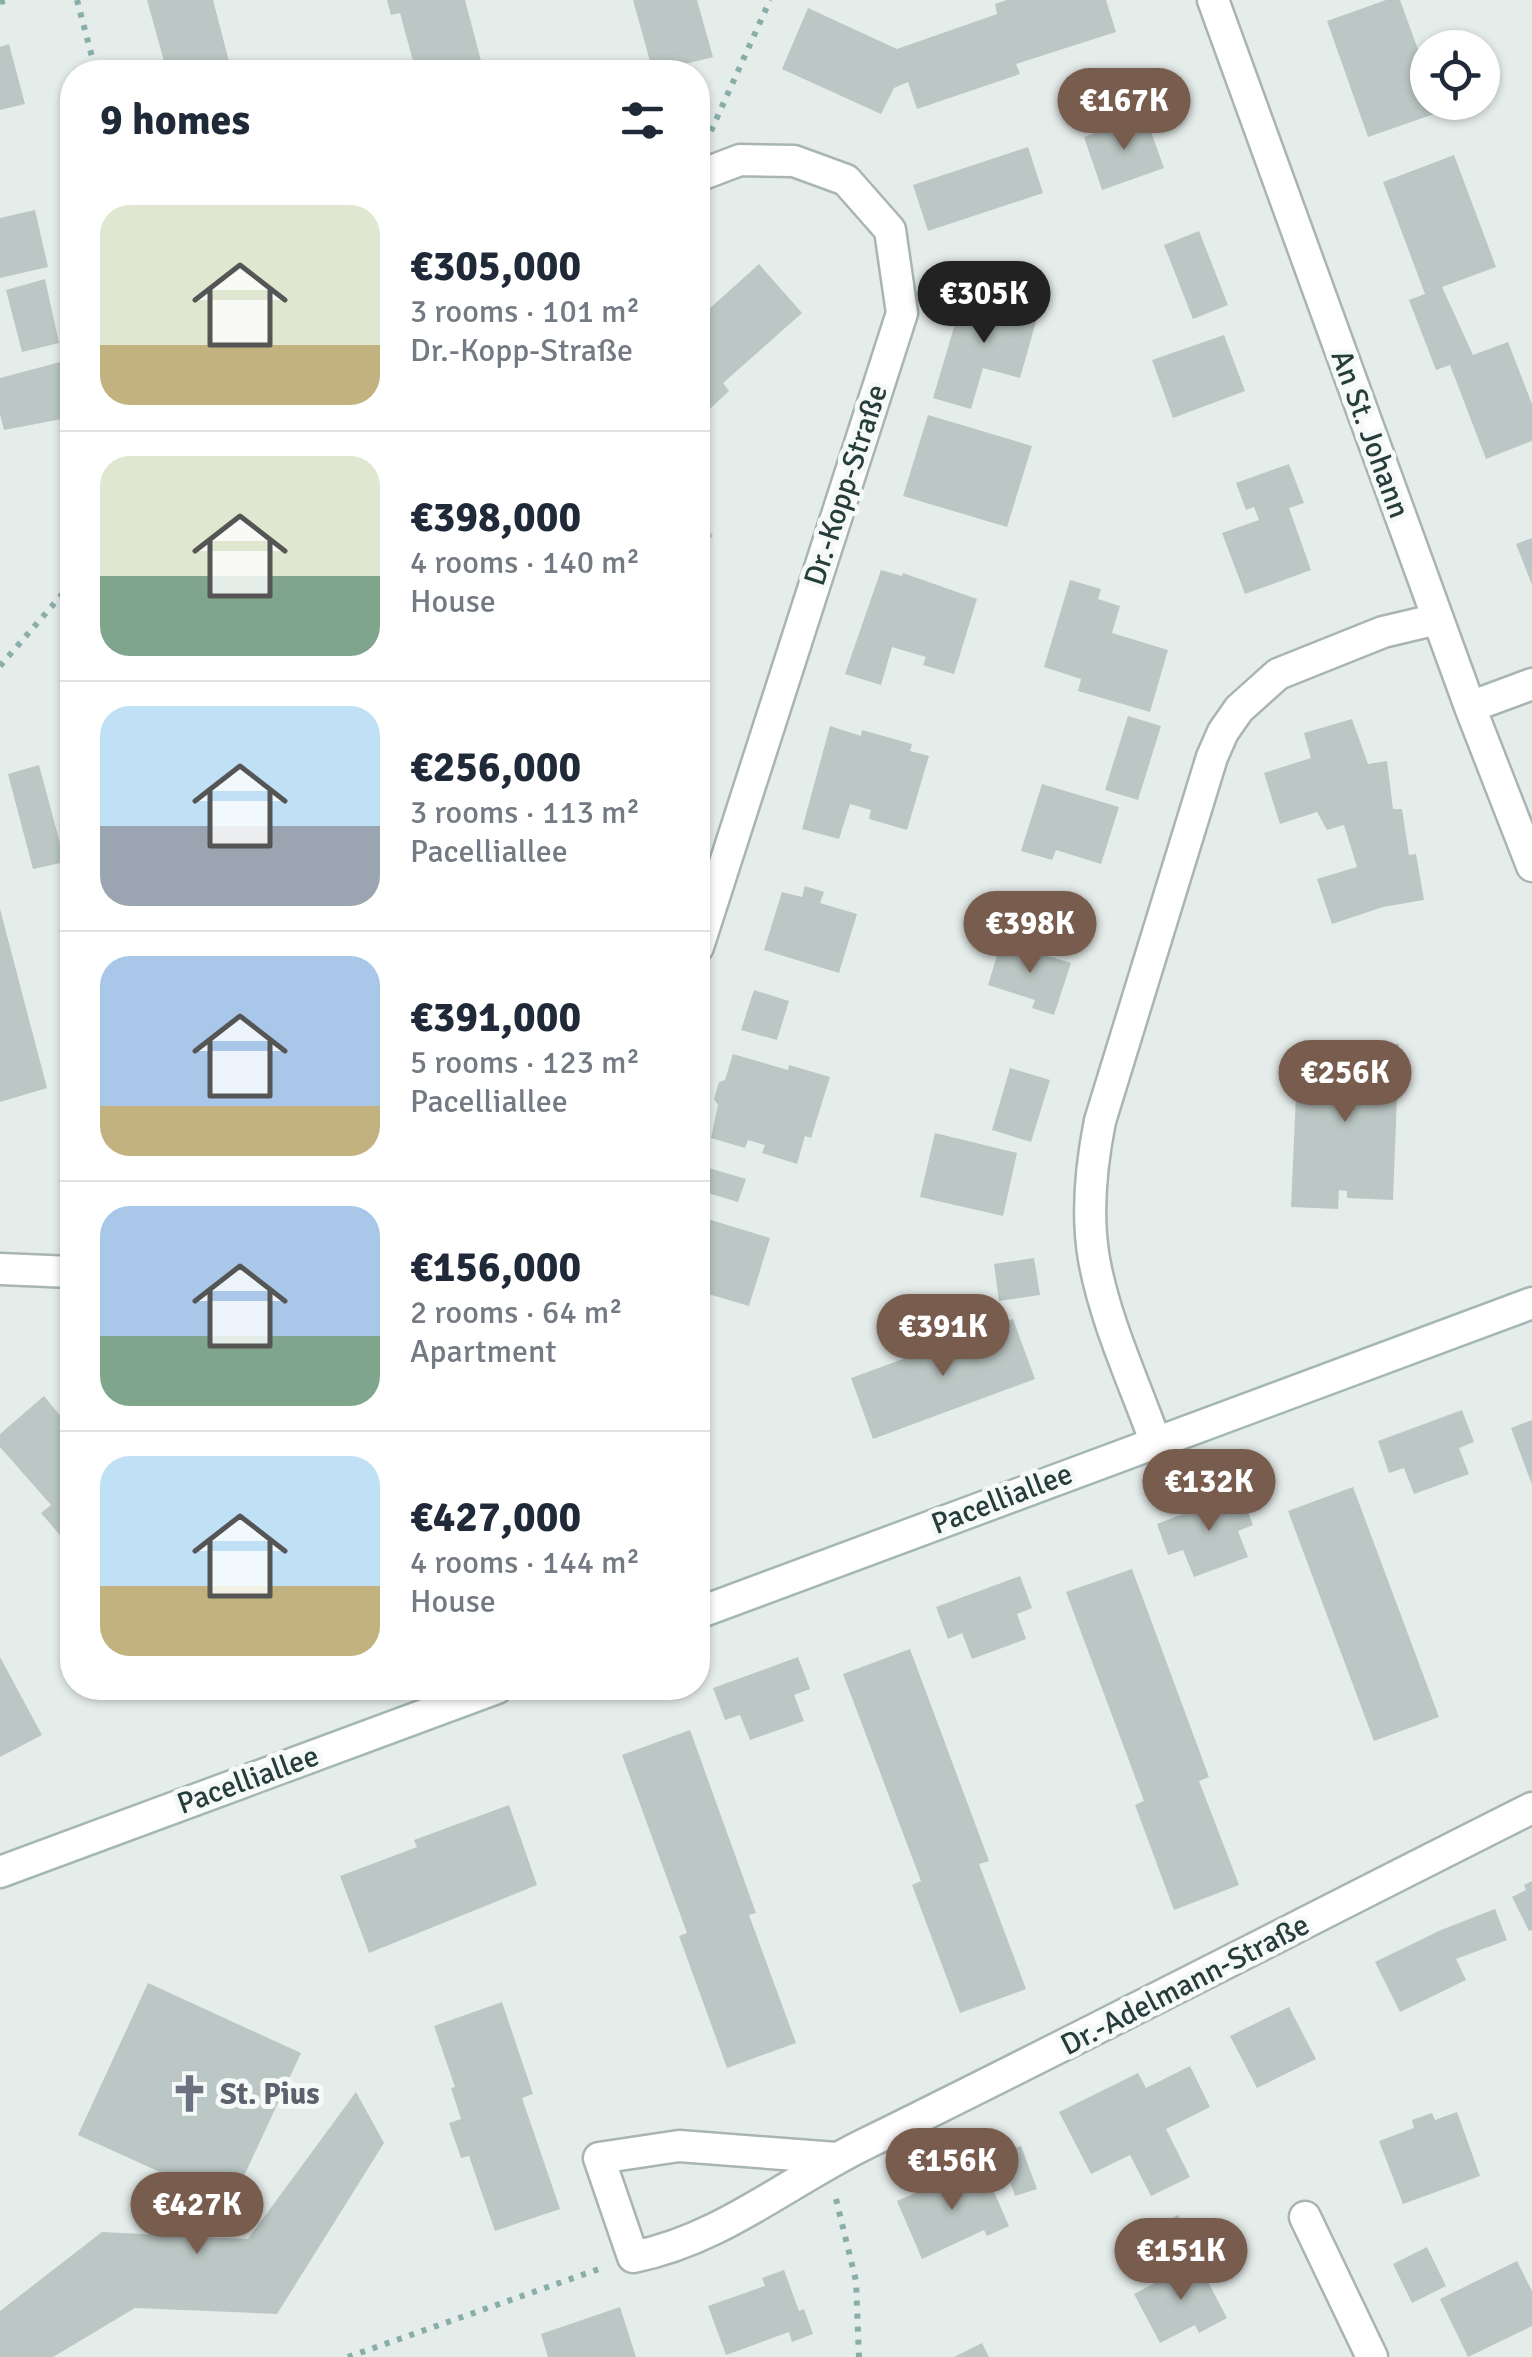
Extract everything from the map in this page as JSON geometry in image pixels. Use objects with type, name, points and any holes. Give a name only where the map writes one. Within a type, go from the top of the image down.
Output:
[{"type":"street","name":"An St. Johann","points":[[1212,0],[1470,707],[1532,866]]},
{"type":"street","name":"Dr.-Kopp-Straße","points":[[710,171],[740,160],[794,161],[846,180],[890,230],[902,312],[710,911]]},
{"type":"street","points":[[1155,1442],[1108,1312],[1094,1258],[1092,1162],[1100,1121],[1212,757],[1238,709],[1278,674],[1382,632],[1438,619]]},
{"type":"street","points":[[1470,707],[1532,684]]},
{"type":"street","points":[[0,1269],[60,1272]]},
{"type":"street","name":"Pacelliallee","points":[[710,1608],[1532,1303]]},
{"type":"street","name":"Pacelliallee","points":[[0,1872],[465,1700]]},
{"type":"street","name":"Dr.-Adelmann-Straße","points":[[633,2257],[662,2252],[716,2231],[836,2158],[1086,2036],[1532,1808]]},
{"type":"street","points":[[633,2257],[599,2158],[679,2146],[836,2158]]},
{"type":"street","points":[[1305,2217],[1372,2357]]},
{"type":"path","points":[[0,2],[10,0]]},
{"type":"path","points":[[76,0],[93,60]]},
{"type":"path","points":[[710,132],[770,0]]},
{"type":"path","points":[[0,666],[60,597]]},
{"type":"path","points":[[836,2158],[834,2193],[856,2281],[859,2357]]},
{"type":"path","points":[[348,2357],[633,2257]]},
{"type":"building","points":[[147,0],[213,0],[229,60],[164,60]]},
{"type":"building","points":[[387,0],[465,0],[481,60],[413,60],[400,13],[391,15]]},
{"type":"building","points":[[633,0],[697,0],[713,57],[650,60]]},
{"type":"building","points":[[1007,0],[1106,0],[1116,32],[1016,64],[1020,74],[917,109],[908,82],[894,88],[881,114],[782,69],[808,8],[897,49],[997,14],[995,4]]},
{"type":"building","points":[[1386,0],[1400,0],[1411,30],[1410,120],[1417,120],[1368,137],[1327,21]]},
{"type":"building","points":[[9,44],[25,104],[0,110],[0,47]]},
{"type":"building","points":[[1145,115],[1164,168],[1102,190],[1084,137]]},
{"type":"building","points":[[1028,147],[1043,193],[928,231],[913,185]]},
{"type":"building","points":[[1454,155],[1496,267],[1442,287],[1473,355],[1508,342],[1532,404],[1532,441],[1486,459],[1450,365],[1436,370],[1409,300],[1425,294],[1383,182]]},
{"type":"building","points":[[35,210],[48,267],[0,278],[0,218]]},
{"type":"building","points":[[1199,231],[1228,305],[1193,319],[1164,245]]},
{"type":"building","points":[[759,264],[802,313],[723,383],[729,391],[710,409],[710,308]]},
{"type":"building","points":[[45,279],[59,343],[22,352],[6,290]]},
{"type":"building","points":[[965,290],[1039,311],[1020,378],[983,368],[971,409],[933,398]]},
{"type":"building","points":[[1224,335],[1245,391],[1173,418],[1152,360]]},
{"type":"building","points":[[60,362],[60,419],[4,430],[0,378]]},
{"type":"building","points":[[928,415],[1032,446],[1007,527],[903,496]]},
{"type":"building","points":[[1289,464],[1304,503],[1289,508],[1311,570],[1245,594],[1222,533],[1259,520],[1254,507],[1246,510],[1236,483]]},
{"type":"building","points":[[1532,538],[1532,585],[1516,544]]},
{"type":"building","points":[[881,570],[902,576],[903,573],[977,599],[954,674],[923,665],[926,657],[892,647],[881,685],[845,674]]},
{"type":"building","points":[[1070,580],[1101,589],[1098,599],[1120,606],[1112,633],[1168,650],[1150,712],[1078,691],[1081,679],[1044,667]]},
{"type":"building","points":[[1128,716],[1161,726],[1138,800],[1105,790]]},
{"type":"building","points":[[1352,719],[1368,764],[1387,761],[1393,809],[1402,809],[1409,855],[1416,854],[1424,900],[1383,907],[1332,924],[1317,879],[1357,867],[1344,825],[1327,830],[1317,812],[1280,824],[1264,773],[1311,758],[1304,733]]},
{"type":"building","points":[[830,726],[861,736],[862,730],[912,744],[910,751],[929,756],[907,830],[869,819],[871,810],[850,804],[839,839],[802,829]]},
{"type":"building","points":[[39,765],[60,843],[60,863],[33,869],[8,774]]},
{"type":"building","points":[[1042,784],[1119,807],[1101,864],[1056,850],[1052,860],[1021,851]]},
{"type":"building","points":[[805,886],[824,892],[820,903],[857,914],[839,973],[764,950],[782,892],[802,897]]},
{"type":"building","points":[[0,909],[47,1088],[0,1102]]},
{"type":"building","points":[[1001,942],[1071,963],[1054,1015],[1032,1008],[1035,1000],[988,985]]},
{"type":"building","points":[[754,990],[789,1001],[777,1040],[741,1030]]},
{"type":"building","points":[[1352,1042],[1399,1044],[1393,1200],[1347,1198],[1347,1191],[1339,1190],[1338,1209],[1291,1207],[1298,1049],[1342,1050],[1342,1060],[1351,1060]]},
{"type":"building","points":[[733,1054],[830,1077],[811,1138],[805,1136],[797,1164],[762,1153],[765,1145],[748,1140],[745,1148],[711,1138],[718,1105],[714,1099]]},
{"type":"building","points":[[1010,1068],[1050,1080],[1031,1142],[992,1130]]},
{"type":"building","points":[[935,1133],[1017,1153],[1003,1216],[920,1197]]},
{"type":"building","points":[[710,1168],[746,1179],[738,1202],[710,1194]]},
{"type":"building","points":[[710,1220],[770,1238],[749,1306],[710,1295]]},
{"type":"building","points":[[1034,1258],[1040,1295],[999,1301],[994,1264]]},
{"type":"building","points":[[1013,1319],[1035,1379],[873,1439],[851,1378]]},
{"type":"building","points":[[44,1396],[60,1415],[60,1535],[41,1513],[51,1505],[0,1447],[0,1434]]},
{"type":"building","points":[[1462,1410],[1474,1442],[1459,1448],[1469,1474],[1414,1494],[1404,1468],[1389,1473],[1378,1441]]},
{"type":"building","points":[[1532,1420],[1532,1485],[1511,1428]]},
{"type":"building","points":[[1353,1487],[1439,1717],[1374,1741],[1288,1511]]},
{"type":"building","points":[[1240,1492],[1253,1525],[1238,1531],[1248,1557],[1194,1577],[1183,1550],[1168,1555],[1157,1524]]},
{"type":"building","points":[[1132,1569],[1209,1777],[1199,1781],[1239,1885],[1174,1910],[1135,1805],[1144,1801],[1066,1592]]},
{"type":"building","points":[[1020,1576],[1032,1608],[1017,1614],[1026,1639],[972,1659],[962,1633],[948,1639],[936,1607]]},
{"type":"building","points":[[910,1649],[989,1861],[979,1864],[1026,1989],[960,2013],[912,1885],[921,1881],[843,1674]]},
{"type":"building","points":[[0,1657],[42,1735],[0,1757]]},
{"type":"building","points":[[798,1657],[810,1689],[794,1695],[804,1721],[750,1740],[740,1715],[725,1720],[713,1688]]},
{"type":"building","points":[[690,1730],[756,1913],[749,1915],[796,2043],[727,2068],[679,1936],[687,1933],[622,1755]]},
{"type":"building","points":[[509,1805],[537,1885],[369,1953],[340,1876],[417,1847],[414,1840]]},
{"type":"building","points":[[1532,1881],[1529,1931],[1512,1897],[1526,1890],[1524,1885]]},
{"type":"building","points":[[1495,1909],[1507,1940],[1456,1959],[1466,1980],[1400,2012],[1375,1962]]},
{"type":"building","name":"St. Pius","points":[[148,1983],[301,2053],[231,2204],[78,2135]]},
{"type":"building","points":[[502,2002],[533,2094],[522,2098],[560,2209],[495,2231],[469,2156],[461,2158],[449,2123],[461,2119],[451,2088],[455,2087],[434,2026]]},
{"type":"building","points":[[1289,2007],[1316,2059],[1257,2088],[1230,2036]]},
{"type":"building","points":[[1190,2066],[1210,2107],[1166,2129],[1190,2177],[1151,2196],[1130,2155],[1091,2174],[1059,2112],[1138,2073],[1146,2088]]},
{"type":"building","points":[[356,2092],[384,2143],[277,2314],[135,2308],[53,2357],[0,2357],[0,2311],[102,2232],[248,2239]]},
{"type":"building","points":[[1457,2112],[1480,2176],[1403,2204],[1379,2141],[1414,2128],[1412,2120],[1432,2113],[1435,2120]]},
{"type":"building","points":[[1021,2146],[1037,2189],[1015,2196],[1000,2153]]},
{"type":"building","points":[[984,2169],[1009,2226],[987,2236],[984,2230],[922,2259],[897,2201],[958,2174],[961,2180]]},
{"type":"building","points":[[1178,2215],[1195,2249],[1162,2266],[1144,2232]]},
{"type":"building","points":[[1427,2247],[1446,2286],[1412,2303],[1393,2264]]},
{"type":"building","points":[[1197,2261],[1227,2318],[1199,2333],[1195,2325],[1160,2343],[1134,2294]]},
{"type":"building","points":[[1517,2261],[1532,2291],[1532,2326],[1468,2357],[1440,2299]]},
{"type":"building","points":[[784,2270],[799,2311],[804,2309],[813,2334],[792,2342],[789,2332],[726,2355],[708,2306],[765,2286],[762,2278]]},
{"type":"building","points":[[620,2307],[636,2357],[548,2357],[541,2334]]},
{"type":"building","points":[[982,2343],[989,2357],[954,2357]]},
{"type":"place","name":"St. Pius","points":[[190,2094]]}]
